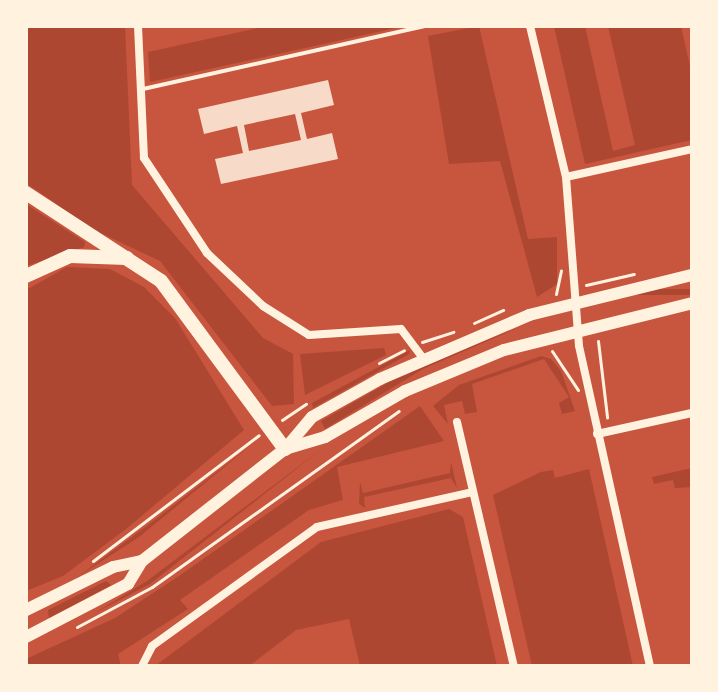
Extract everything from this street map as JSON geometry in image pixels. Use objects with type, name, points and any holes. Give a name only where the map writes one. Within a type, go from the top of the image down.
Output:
[{"type":"highway","points":[[26,193],[135,260],[184,307],[285,449]]},
{"type":"highway","points":[[26,276],[70,256],[135,260]]},
{"type":"main road","points":[[26,637],[128,584],[142,561],[285,449],[312,417],[422,357],[574,301],[692,275]]},
{"type":"main road","points":[[285,449],[325,437],[460,367],[576,330],[692,303]]},
{"type":"main road","points":[[26,610],[113,567],[142,561]]},
{"type":"street","points":[[138,26],[140,90],[148,169],[234,281],[313,337],[401,329],[422,357]]},
{"type":"street","points":[[530,26],[566,177],[576,330],[650,666]]},
{"type":"street","points":[[566,177],[692,149]]},
{"type":"street","points":[[597,434],[692,413]]},
{"type":"street","points":[[457,422],[514,666]]},
{"type":"street","points":[[142,666],[152,646],[324,524],[472,492]]},
{"type":"lane","points":[[140,90],[426,26]]},
{"type":"path","points":[[597,434],[609,412],[598,341]]},
{"type":"path","points":[[552,351],[572,387],[589,395]]},
{"type":"path","points":[[68,631],[152,587],[408,406]]},
{"type":"path","points":[[82,570],[254,438]]},
{"type":"shaded area","points":[[26,26],[125,26],[132,185],[263,338],[293,354],[294,404],[272,406],[160,261],[92,229],[26,183]]},
{"type":"shaded area","points":[[267,26],[405,26],[150,82],[148,52]]},
{"type":"shaded area","points":[[479,26],[528,239],[557,237],[557,284],[537,297],[500,161],[449,164],[428,36]]},
{"type":"shaded area","points":[[554,26],[585,26],[613,151],[635,145],[608,26],[681,26],[692,75],[692,140],[585,164]]},
{"type":"shaded area","points":[[26,204],[85,242],[84,247],[26,266]]},
{"type":"shaded area","points":[[67,267],[110,269],[144,287],[175,318],[244,430],[126,529],[63,576],[26,591],[26,290]]},
{"type":"shaded area","points":[[615,289],[692,289],[692,295],[615,295]]},
{"type":"shaded area","points":[[527,324],[423,369],[325,429],[321,421],[403,374]]},
{"type":"shaded area","points":[[384,348],[386,355],[305,395],[300,354]]},
{"type":"shaded area","points":[[410,350],[409,354],[313,408],[312,403]]},
{"type":"shaded area","points":[[541,356],[551,359],[561,371],[575,411],[562,414],[559,403],[569,397],[544,359],[472,384],[477,412],[465,414],[462,401],[444,405],[448,424],[433,406],[459,385]]},
{"type":"shaded area","points":[[420,406],[444,441],[337,467],[343,500],[309,510],[180,600],[188,609],[118,654],[121,666],[26,666],[26,659],[115,618],[179,576]]},
{"type":"shaded area","points":[[249,447],[139,537],[76,578],[148,525]]},
{"type":"shaded area","points":[[323,448],[150,584],[95,613],[147,581]]},
{"type":"shaded area","points":[[451,462],[457,488],[451,478],[364,497],[365,508],[359,504],[360,482],[363,493],[450,473]]},
{"type":"shaded area","points":[[692,468],[692,487],[675,488],[673,480],[654,484],[652,477]]},
{"type":"shaded area","points":[[589,469],[633,666],[532,666],[493,495],[541,472],[553,470],[555,478]]},
{"type":"shaded area","points":[[449,509],[463,517],[497,666],[360,666],[349,619],[296,630],[249,666],[155,666],[321,542]]},
{"type":"shaded area","points":[[106,581],[111,585],[49,618],[48,610]]},
{"type":"building","points":[[328,80],[334,105],[301,113],[307,139],[332,133],[338,159],[221,184],[215,159],[243,153],[237,126],[204,134],[198,109]],"holes":[[[295,114],[301,140],[249,151],[244,125]]]}]
